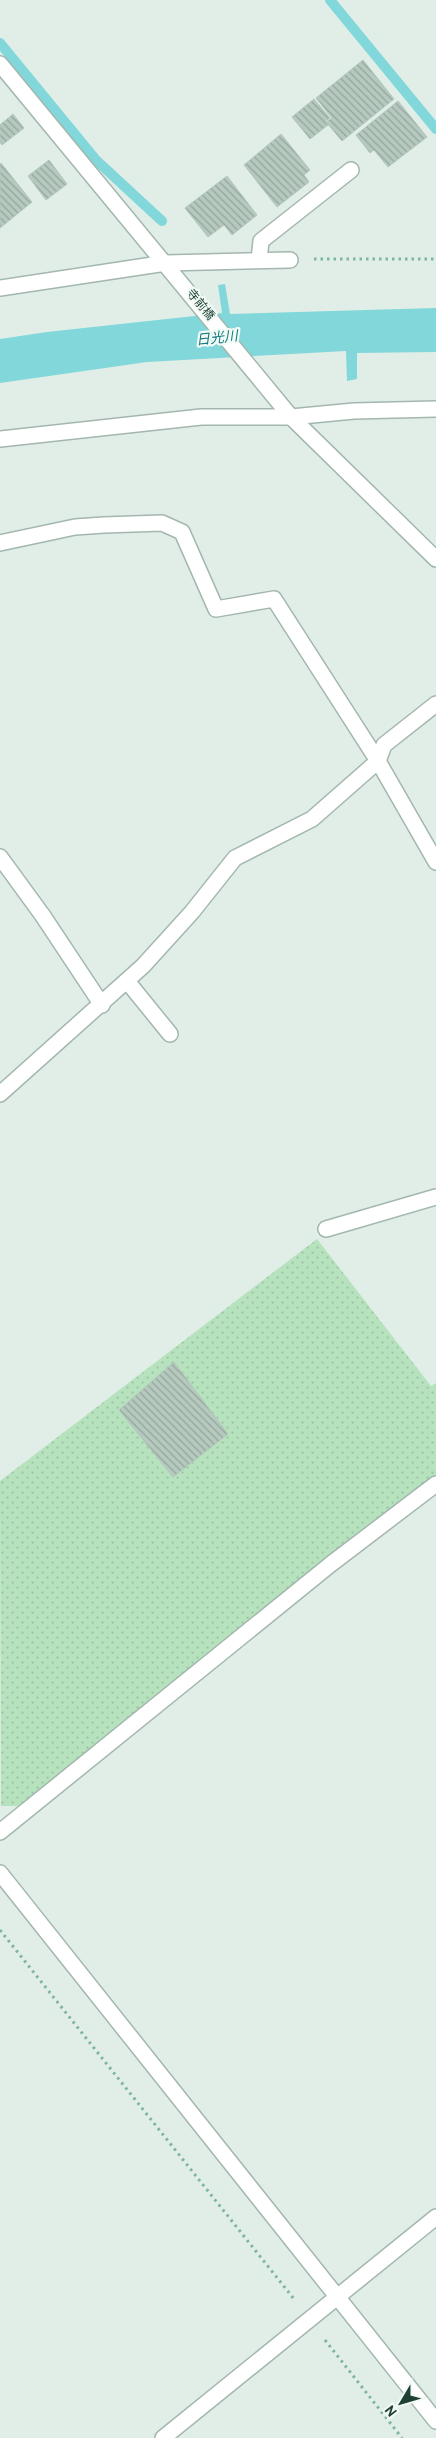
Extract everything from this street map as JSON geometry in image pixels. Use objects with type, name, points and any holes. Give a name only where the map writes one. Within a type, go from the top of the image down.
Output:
[{"type":"street","name":"寺前橋","points":[[0,64],[166,263],[291,417],[436,559]]},
{"type":"street","points":[[259,260],[261,241],[351,170]]},
{"type":"street","points":[[0,288],[166,263],[290,260]]},
{"type":"street","points":[[0,439],[201,417],[291,417],[354,410],[436,409]]},
{"type":"street","points":[[0,543],[75,527],[104,524],[162,523],[182,532],[216,609],[274,599],[378,761],[436,862]]},
{"type":"street","points":[[1,1092],[127,981],[192,912],[235,858],[312,819],[378,761],[384,745],[436,704]]},
{"type":"street","points":[[0,856],[43,916],[102,1005]]},
{"type":"street","points":[[127,981],[170,1034]]},
{"type":"street","points":[[326,1229],[436,1197]]},
{"type":"street","points":[[0,1832],[331,1564],[436,1484]]},
{"type":"street","points":[[0,1873],[436,2421]]},
{"type":"street","points":[[163,2438],[336,2296],[436,2217]]},
{"type":"path","points":[[290,260],[436,259]]},
{"type":"path","points":[[0,1930],[402,2438]]},
{"type":"green space","points":[[317,1239],[431,1386],[436,1383],[436,1483],[27,1806],[1,1806],[0,1481]]},
{"type":"water","name":"日光川","points":[[225,284],[230,314],[436,308],[436,352],[357,353],[357,379],[347,381],[346,351],[147,362],[0,383],[0,339],[222,313],[218,285]]},
{"type":"building","points":[[363,60],[394,99],[342,141],[326,122],[332,118],[316,98]]},
{"type":"building","points":[[314,99],[330,118],[325,121],[328,125],[310,139],[292,117]]},
{"type":"building","points":[[398,101],[427,137],[388,167],[374,150],[370,153],[356,135]]},
{"type":"building","points":[[13,114],[24,128],[2,145],[0,142],[0,125]]},
{"type":"building","points":[[281,134],[310,170],[304,175],[309,182],[277,207],[244,165]]},
{"type":"building","points":[[49,160],[67,184],[46,200],[28,176]]},
{"type":"building","points":[[0,164],[32,202],[0,228]]},
{"type":"building","points":[[227,176],[257,215],[232,235],[224,225],[208,237],[185,208]]},
{"type":"building","points":[[174,1362],[228,1434],[173,1477],[119,1410]]},
{"type":"waterway","points":[[330,0],[436,129]]},
{"type":"waterway","points":[[0,43],[96,160],[162,221]]}]
